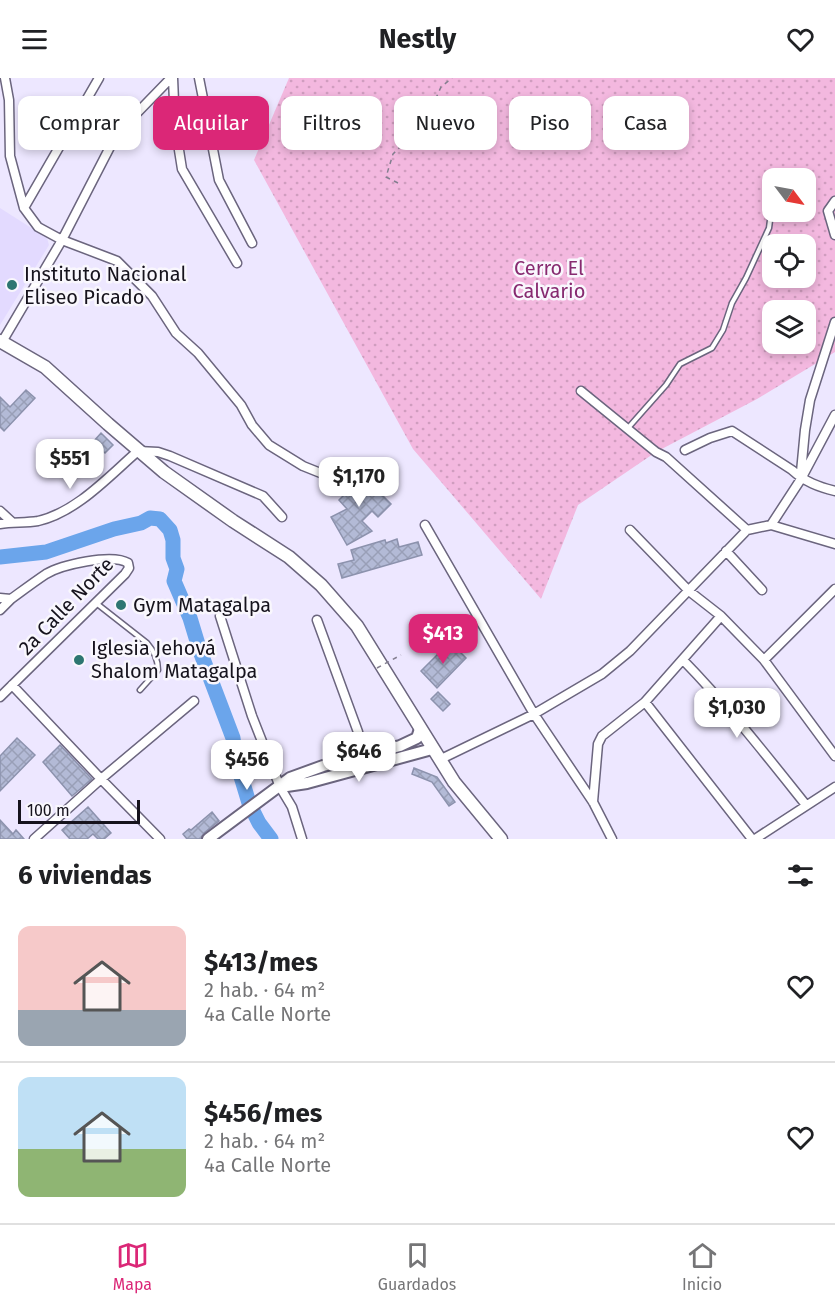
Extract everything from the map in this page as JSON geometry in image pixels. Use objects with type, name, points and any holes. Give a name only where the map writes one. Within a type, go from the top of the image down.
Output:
[{"type":"main road","points":[[1,341],[45,367],[138,451],[233,521],[289,557],[321,585],[340,605],[371,646],[454,782],[501,839]]},
{"type":"street","points":[[5,78],[9,100],[10,156],[24,208],[38,227],[62,240],[117,261],[152,296],[176,333],[198,353],[241,405],[252,425],[269,445],[303,466],[333,478]]},
{"type":"street","points":[[1,341],[62,240],[110,147],[136,114],[172,78]]},
{"type":"street","points":[[172,78],[175,125],[182,169],[237,263]]},
{"type":"street","points":[[199,78],[219,180],[252,243]]},
{"type":"street","points":[[24,208],[94,80]]},
{"type":"street","points":[[0,152],[10,156]]},
{"type":"street","points":[[835,201],[828,211],[835,235]]},
{"type":"street","points":[[801,479],[810,400],[835,322]]},
{"type":"street","points":[[581,391],[666,458],[747,530]]},
{"type":"street","points":[[771,525],[801,479],[835,415]]},
{"type":"street","points":[[686,450],[710,438],[732,431],[792,470],[801,479],[818,487],[835,491]]},
{"type":"street","points":[[0,524],[26,523],[61,513],[90,492],[138,451],[158,452],[170,456],[249,489],[263,496],[282,517]]},
{"type":"street","points":[[0,511],[12,522]]},
{"type":"street","points":[[425,525],[534,714],[593,802],[612,839]]},
{"type":"street","points":[[208,839],[290,778],[302,773],[365,761],[436,755],[534,714],[602,674],[630,651],[747,530],[771,525],[835,544]]},
{"type":"street","points":[[630,530],[689,591],[721,616],[764,660],[835,756]]},
{"type":"street","points":[[726,551],[762,590]]},
{"type":"street","name":"2a Calle Norte","points":[[0,697],[125,574],[129,568],[128,563],[113,558],[76,564],[47,573],[11,599]]},
{"type":"street","points":[[764,660],[835,589]]},
{"type":"street","points":[[0,598],[11,599]]},
{"type":"street","points":[[0,610],[11,599]]},
{"type":"street","points":[[220,616],[277,789],[292,807],[302,839]]},
{"type":"street","points":[[593,802],[598,744],[602,736],[645,702],[721,616]]},
{"type":"street","points":[[317,620],[358,732],[365,761]]},
{"type":"street","points":[[683,660],[746,729],[806,805]]},
{"type":"street","points":[[12,685],[160,839]]},
{"type":"street","points":[[34,839],[101,779],[194,702]]},
{"type":"street","points":[[645,702],[754,839],[835,787]]},
{"type":"street","points":[[365,761],[413,741],[420,729]]},
{"type":"lane","points":[[628,428],[666,385],[680,363],[712,348],[723,330],[732,303],[746,278],[770,222]]},
{"type":"lane","points":[[96,603],[147,643],[153,651],[158,670],[140,690]]},
{"type":"path","points":[[399,183],[386,177],[393,154],[415,132],[424,112],[436,98],[441,87],[452,78]]},
{"type":"path","points":[[377,668],[401,655]]},
{"type":"shaded area","name":"Instituto Nacional Eliseo Picado","points":[[0,208],[47,238],[49,245],[0,325]]},
{"type":"green space","name":"Cerro El Calvario","points":[[289,78],[835,78],[835,352],[757,399],[656,452],[578,505],[541,599],[413,449],[254,160],[258,150],[269,150],[269,125],[281,97],[281,150],[382,150],[382,96],[281,96]]},
{"type":"building","points":[[26,390],[35,398],[4,431],[0,427],[0,397],[10,407]]},
{"type":"building","points":[[101,433],[113,445],[105,453],[93,442]]},
{"type":"building","points":[[358,470],[373,486],[377,482],[383,489],[379,492],[391,504],[378,517],[372,511],[362,521],[372,531],[347,545],[331,517],[347,509],[339,500],[351,488],[345,482]]},
{"type":"building","points":[[397,539],[399,547],[418,542],[422,555],[342,578],[338,564],[354,560],[351,550],[385,540],[386,543]]},
{"type":"building","points":[[450,642],[466,658],[437,688],[421,671]]},
{"type":"building","points":[[438,692],[450,704],[443,711],[431,699]]},
{"type":"building","points":[[17,738],[35,755],[0,791],[0,756]]},
{"type":"building","points":[[60,745],[92,779],[72,796],[43,762]]},
{"type":"building","points":[[414,768],[437,777],[455,802],[449,806],[432,782],[412,774]]},
{"type":"building","points":[[88,807],[111,833],[104,839],[98,839],[93,834],[87,839],[70,839],[62,830]]},
{"type":"building","points":[[212,812],[219,821],[204,833],[201,839],[187,839],[183,834]]},
{"type":"building","points":[[0,820],[13,834],[16,830],[24,839],[0,839]]},
{"type":"waterway","points":[[0,557],[46,552],[114,529],[141,523],[150,518],[160,519],[170,530],[173,540],[173,558],[177,569],[174,581],[190,618],[233,738],[236,760],[249,803],[259,823],[271,839]]},
{"type":"place","name":"Instituto Nacional Eliseo Picado","points":[[12,285]]},
{"type":"place","name":"Gym Matagalpa","points":[[121,605]]},
{"type":"place","name":"Iglesia Jehová Shalom Matagalpa","points":[[79,660]]}]
